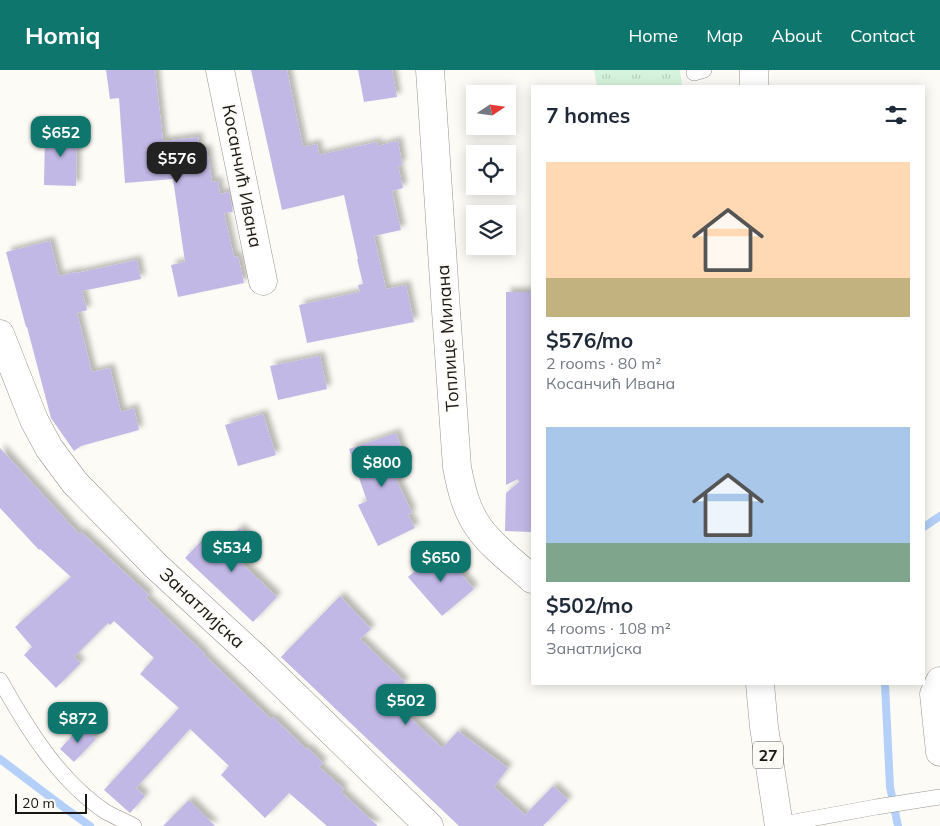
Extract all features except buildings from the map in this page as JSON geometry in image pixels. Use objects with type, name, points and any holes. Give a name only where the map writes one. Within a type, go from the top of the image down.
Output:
[{"type":"street","name":"Косанчић Ивана","points":[[220,70],[263,281]]},
{"type":"street","name":"Топлице Милана","points":[[430,70],[457,466],[468,510],[479,528],[493,544],[531,578]]},
{"type":"street","name":"Занатлијска","points":[[0,334],[34,420],[49,448],[75,483],[156,566],[256,658],[429,826]]},
{"type":"street","name":"27","points":[[760,685],[764,727],[779,826]]},
{"type":"street","points":[[938,690],[940,752]]},
{"type":"lane","points":[[695,70],[694,73],[704,70]]},
{"type":"lane","points":[[0,680],[44,751],[80,792],[107,812],[134,826]]},
{"type":"lane","points":[[779,826],[876,807],[940,797]]},
{"type":"green space","points":[[594,70],[680,70],[682,85],[597,85]]},
{"type":"waterway","points":[[925,526],[940,516]]},
{"type":"waterway","points":[[885,685],[890,787],[898,826]]},
{"type":"waterway","points":[[0,759],[90,826]]}]
